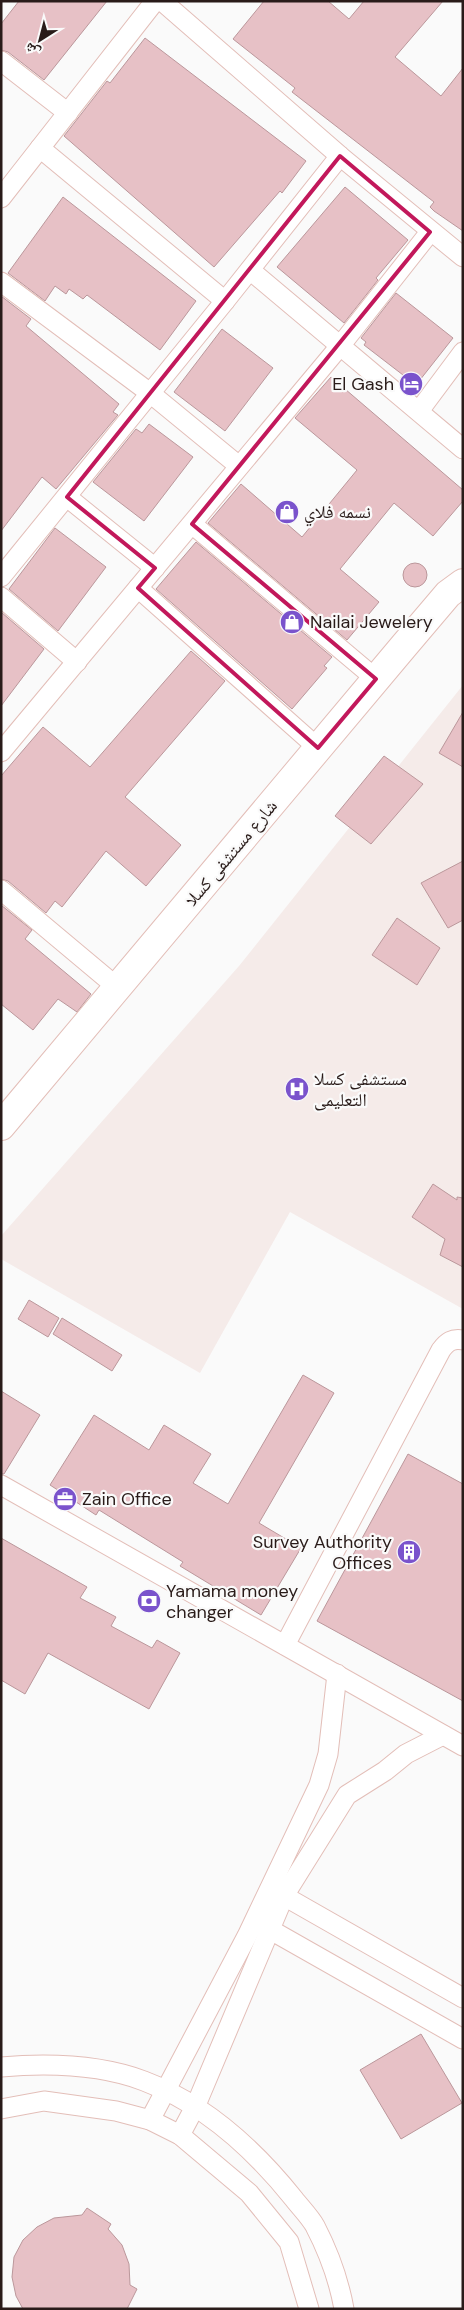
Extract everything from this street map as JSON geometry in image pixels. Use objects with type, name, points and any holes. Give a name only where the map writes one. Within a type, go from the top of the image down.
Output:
[{"type":"main road","name":"شارع مستشفى كسلا","points":[[1,1126],[376,679],[458,593]]},
{"type":"street","points":[[1,198],[155,1]]},
{"type":"street","points":[[162,1],[340,156],[430,232],[463,257]]},
{"type":"street","points":[[1,62],[68,113]]},
{"type":"street","points":[[40,148],[225,301]]},
{"type":"street","points":[[1,577],[340,156]]},
{"type":"street","points":[[2,748],[340,346],[430,232]]},
{"type":"street","points":[[250,270],[463,449]]},
{"type":"street","points":[[1,282],[150,394],[239,466]]},
{"type":"street","points":[[419,411],[463,352]]},
{"type":"street","points":[[67,497],[155,568]]},
{"type":"street","points":[[192,524],[376,679]]},
{"type":"street","points":[[138,588],[318,748]]},
{"type":"street","points":[[1,597],[76,662]]},
{"type":"street","points":[[1,890],[118,988]]},
{"type":"street","points":[[284,1645],[441,1350],[448,1342],[456,1338],[463,1340]]},
{"type":"street","points":[[1,1485],[463,1746]]},
{"type":"street","points":[[150,2120],[248,1936],[319,1785],[328,1754],[337,1674]]},
{"type":"street","points":[[180,2135],[196,2105],[284,1896],[347,1795],[385,1771],[406,1754],[443,1735]]},
{"type":"street","points":[[284,1896],[463,1998]]},
{"type":"street","points":[[269,1929],[463,2039]]},
{"type":"street","points":[[1,2067],[41,2063],[111,2072],[143,2080],[196,2105],[230,2132],[278,2179],[314,2225],[341,2291],[344,2309]]},
{"type":"street","points":[[1,2109],[44,2101],[116,2111],[150,2120],[180,2135],[249,2193],[289,2242],[309,2309]]},
{"type":"highlighted area","points":[[340,156],[430,232],[192,524],[376,679],[318,748],[138,588],[155,568],[67,497]]},
{"type":"shaded area","name":"مستشفى كسلا التعليمى","points":[[463,685],[463,1309],[290,1212],[200,1373],[1,1259],[1,1236],[239,966]]},
{"type":"building","points":[[19,1],[107,1],[44,80],[8,52],[1,50],[1,24]]},
{"type":"building","points":[[264,1],[328,1],[349,19],[364,1],[443,1],[395,57],[441,96],[463,68],[463,231],[430,207],[434,202],[292,92],[295,88],[233,39]]},
{"type":"building","points":[[145,38],[306,161],[282,193],[280,191],[214,267],[64,136],[107,81],[110,83]]},
{"type":"building","points":[[345,187],[408,240],[376,278],[378,280],[344,323],[277,267]]},
{"type":"building","points":[[63,197],[196,301],[160,350],[87,295],[83,299],[69,289],[66,294],[55,286],[45,301],[8,273]]},
{"type":"building","points":[[396,293],[453,338],[416,385],[364,345],[366,342],[361,338]]},
{"type":"building","points":[[1,296],[31,319],[26,326],[119,404],[113,412],[118,415],[56,489],[42,477],[1,531]]},
{"type":"building","points":[[222,329],[273,368],[225,431],[174,392]]},
{"type":"building","points":[[331,377],[463,490],[463,501],[433,536],[394,503],[340,569],[379,602],[347,640],[208,523],[241,484],[302,537],[357,470],[295,418]]},
{"type":"building","points":[[149,424],[193,457],[144,521],[93,482],[136,429],[142,433]]},
{"type":"building","points":[[55,528],[106,567],[58,631],[9,589]]},
{"type":"building","points":[[196,542],[332,657],[324,666],[327,668],[292,709],[156,589]]},
{"type":"building","points":[[415,563],[423,567],[427,575],[423,583],[415,587],[407,583],[403,575],[407,567]]},
{"type":"building","points":[[1,612],[44,649],[1,706]]},
{"type":"building","points":[[191,651],[225,681],[125,797],[181,845],[146,886],[106,851],[62,907],[55,901],[46,913],[8,881],[1,879],[1,776],[43,727],[90,767]]},
{"type":"building","points":[[463,712],[463,767],[439,753]]},
{"type":"building","points":[[384,756],[423,784],[371,844],[335,816]]},
{"type":"building","points":[[463,861],[463,920],[448,928],[421,883]]},
{"type":"building","points":[[1,905],[32,930],[25,939],[91,994],[77,1012],[58,999],[33,1030],[1,1004]]},
{"type":"building","points":[[397,918],[440,948],[417,985],[372,955]]},
{"type":"building","points":[[433,1184],[457,1200],[457,1197],[463,1198],[463,1267],[440,1255],[445,1239],[412,1217]]},
{"type":"building","points":[[29,1300],[59,1318],[48,1337],[18,1319]]},
{"type":"building","points":[[62,1318],[122,1355],[112,1371],[53,1334]]},
{"type":"building","points":[[303,1375],[334,1393],[259,1523],[301,1548],[261,1615],[180,1566],[183,1562],[99,1510],[96,1515],[50,1485],[94,1415],[149,1450],[164,1425],[211,1454],[193,1483],[228,1504]]},
{"type":"building","points":[[1,1391],[40,1415],[4,1474],[1,1474]]},
{"type":"building","name":"Survey Authority Offices","points":[[408,1454],[463,1484],[463,1701],[317,1621]]},
{"type":"building","points":[[1,1538],[87,1587],[80,1598],[116,1617],[111,1626],[152,1648],[157,1640],[180,1653],[149,1709],[48,1653],[25,1694],[1,1680]]},
{"type":"building","points":[[421,2034],[462,2103],[401,2139],[360,2070]]},
{"type":"building","points":[[87,2208],[111,2224],[108,2229],[122,2245],[129,2264],[130,2285],[137,2289],[127,2309],[23,2309],[16,2296],[12,2277],[14,2257],[23,2240],[37,2227],[54,2218],[82,2215]]},
{"type":"place","name":"El Gash","points":[[411,384]]},
{"type":"place","name":"نسمه فلاي","points":[[287,512]]},
{"type":"place","name":"Nailai Jewelery","points":[[292,622]]},
{"type":"place","name":"مستشفى كسلا التعليمى","points":[[297,1089]]},
{"type":"place","name":"Zain Office","points":[[65,1499]]},
{"type":"place","name":"Survey Authority Offices","points":[[409,1552]]},
{"type":"place","name":"Yamama money changer","points":[[149,1601]]}]
